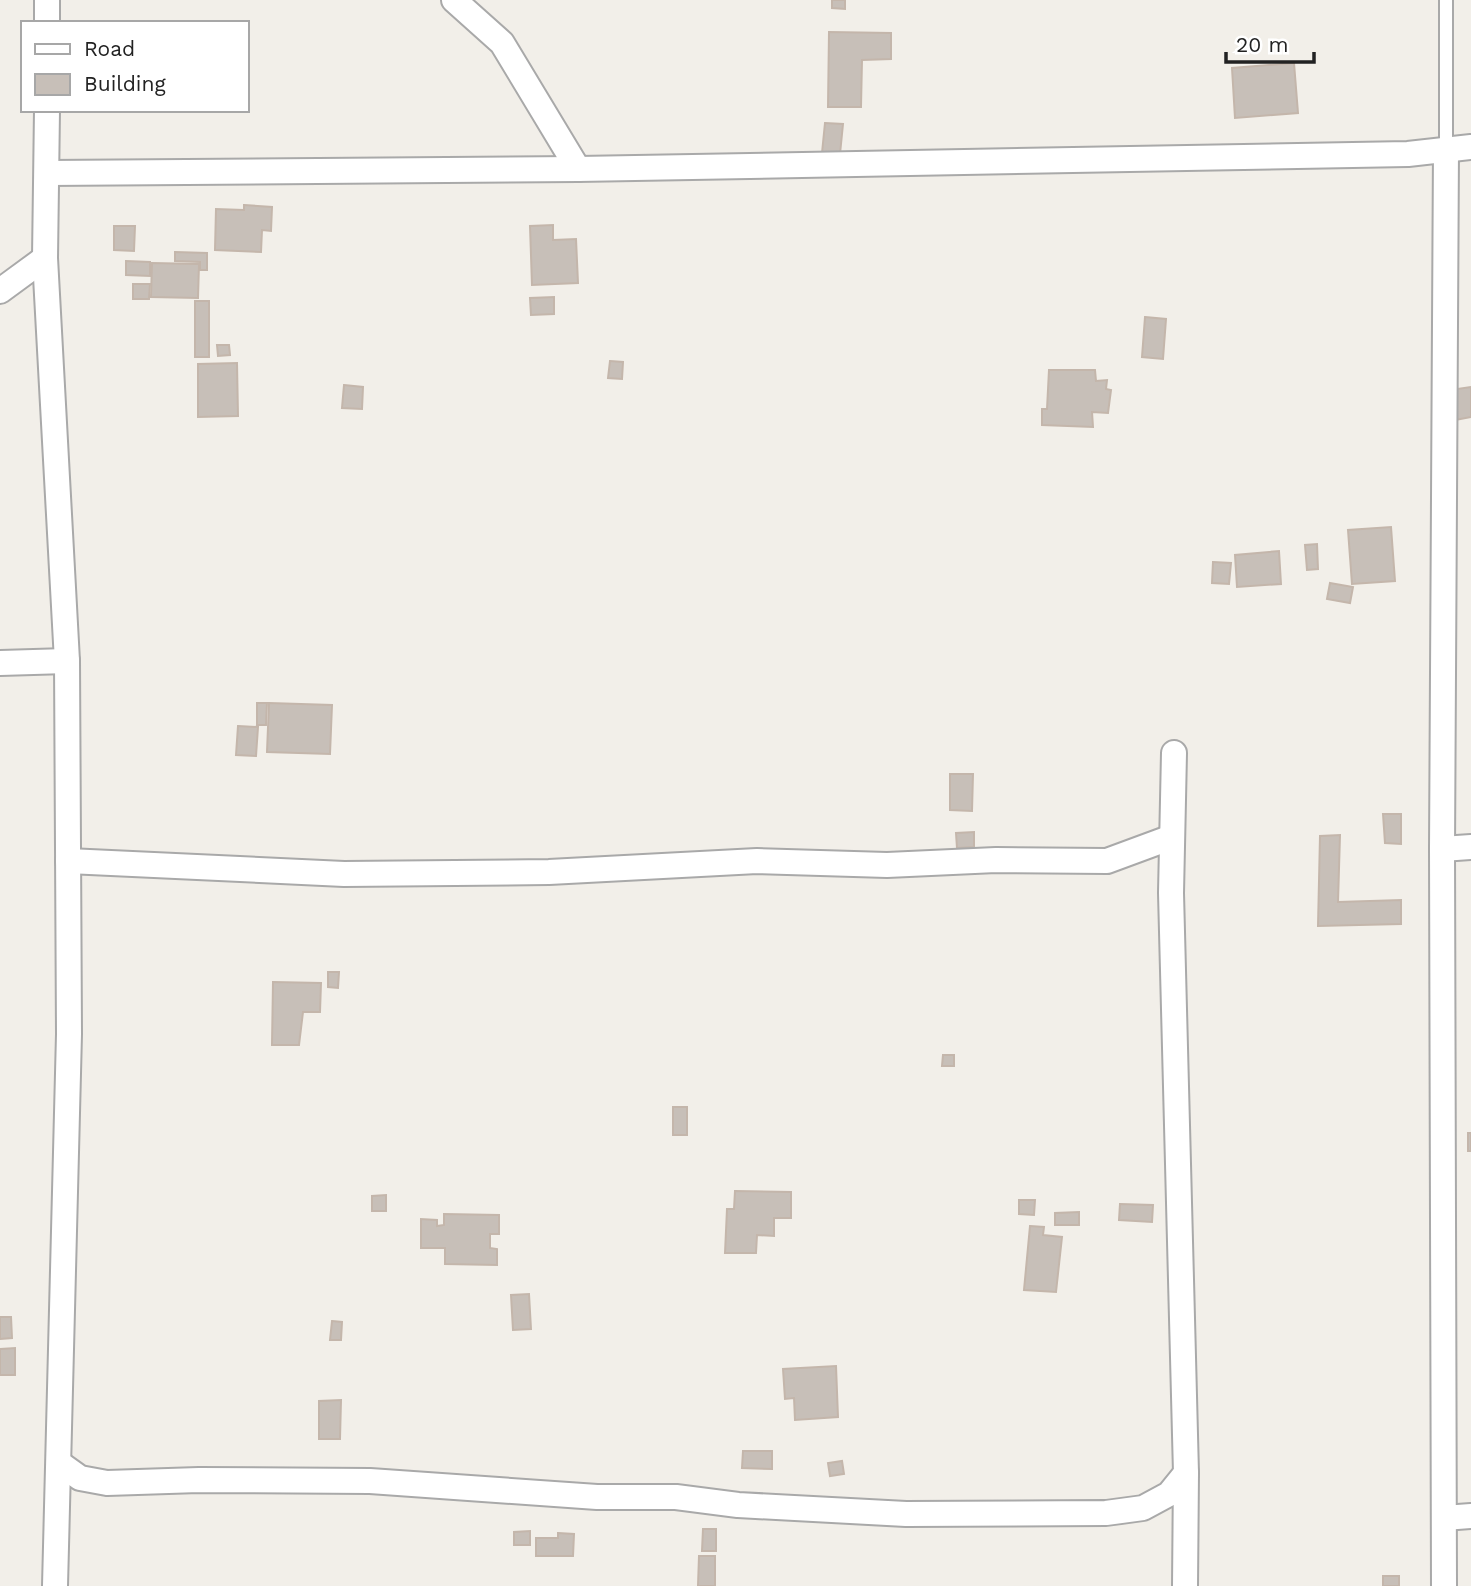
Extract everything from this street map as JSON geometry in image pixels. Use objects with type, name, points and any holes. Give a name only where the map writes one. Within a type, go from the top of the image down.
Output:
[{"type":"street","points":[[47,0],[47,21]]},
{"type":"street","points":[[454,0],[502,43],[579,169]]},
{"type":"street","points":[[47,112],[45,258],[68,661],[69,1034],[55,1586]]},
{"type":"street","points":[[47,173],[579,169],[1408,154],[1459,148],[1442,849],[1444,1586]]},
{"type":"street","points":[[0,291],[45,258]]},
{"type":"street","points":[[0,663],[68,661]]},
{"type":"street","points":[[1174,753],[1171,893],[1186,1473],[1185,1586]]},
{"type":"street","points":[[68,861],[345,874],[549,872],[757,861],[887,865],[996,860],[1107,861],[1172,837]]},
{"type":"street","points":[[1442,849],[1471,847]]},
{"type":"street","points":[[59,1463],[80,1478],[107,1483],[199,1480],[370,1481],[597,1497],[676,1497],[738,1505],[906,1514],[1106,1513],[1143,1508],[1169,1494],[1186,1473]]},
{"type":"street","points":[[1444,1518],[1471,1516]]},
{"type":"lane","points":[[1446,0],[1459,148]]},
{"type":"building","points":[[832,0],[845,0],[845,9],[832,8]]},
{"type":"building","points":[[829,32],[891,33],[891,59],[862,60],[861,107],[828,107]]},
{"type":"building","points":[[1294,63],[1298,113],[1235,118],[1232,68]]},
{"type":"building","points":[[825,123],[843,124],[840,154],[822,153]]},
{"type":"building","points":[[244,205],[272,207],[271,231],[262,230],[261,252],[215,250],[216,209],[244,210]]},
{"type":"building","points":[[553,225],[553,240],[576,239],[578,283],[532,285],[530,226]]},
{"type":"building","points":[[114,226],[135,226],[134,251],[114,250]]},
{"type":"building","points":[[175,252],[207,253],[207,270],[200,270],[200,262],[175,261]]},
{"type":"building","points":[[126,261],[150,262],[150,276],[126,275]]},
{"type":"building","points":[[152,263],[199,264],[198,298],[151,297]]},
{"type":"building","points":[[133,284],[150,284],[149,299],[133,299]]},
{"type":"building","points":[[554,297],[554,314],[531,315],[530,298]]},
{"type":"building","points":[[195,301],[209,301],[209,357],[195,357]]},
{"type":"building","points":[[1145,317],[1166,319],[1163,359],[1142,357]]},
{"type":"building","points":[[217,345],[229,345],[230,355],[218,356]]},
{"type":"building","points":[[610,361],[623,362],[622,379],[608,378]]},
{"type":"building","points":[[237,363],[238,416],[198,417],[198,364]]},
{"type":"building","points":[[1049,370],[1095,370],[1096,381],[1107,380],[1106,389],[1111,390],[1108,413],[1092,412],[1093,427],[1042,425],[1042,409],[1047,409]]},
{"type":"building","points":[[344,385],[363,387],[362,409],[342,408]]},
{"type":"building","points":[[1471,387],[1471,417],[1455,420],[1450,390]]},
{"type":"building","points":[[1391,527],[1395,581],[1352,584],[1348,530]]},
{"type":"building","points":[[1317,544],[1318,569],[1307,570],[1305,545]]},
{"type":"building","points":[[1279,551],[1281,584],[1237,587],[1235,555]]},
{"type":"building","points":[[1213,562],[1231,563],[1229,584],[1212,583]]},
{"type":"building","points":[[1330,583],[1353,587],[1350,603],[1327,599]]},
{"type":"building","points":[[257,703],[267,703],[266,725],[257,725]]},
{"type":"building","points":[[269,703],[332,705],[330,754],[267,752]]},
{"type":"building","points":[[238,726],[258,727],[256,756],[236,755]]},
{"type":"building","points":[[950,774],[973,774],[972,811],[950,810]]},
{"type":"building","points":[[1383,814],[1401,814],[1401,844],[1385,843]]},
{"type":"building","points":[[974,832],[974,847],[957,848],[956,833]]},
{"type":"building","points":[[1340,835],[1338,902],[1401,900],[1401,924],[1318,926],[1320,836]]},
{"type":"building","points":[[328,972],[339,972],[338,988],[328,987]]},
{"type":"building","points":[[273,982],[321,983],[320,1012],[303,1012],[299,1045],[272,1045]]},
{"type":"building","points":[[943,1055],[954,1055],[954,1066],[942,1066]]},
{"type":"building","points":[[673,1107],[687,1107],[687,1135],[673,1135]]},
{"type":"building","points":[[1468,1133],[1471,1133],[1471,1151],[1468,1151]]},
{"type":"building","points":[[735,1191],[791,1192],[791,1218],[774,1218],[774,1236],[757,1235],[756,1253],[725,1253],[727,1209],[734,1209]]},
{"type":"building","points":[[386,1195],[386,1211],[372,1211],[372,1196]]},
{"type":"building","points":[[1019,1200],[1035,1200],[1034,1215],[1019,1214]]},
{"type":"building","points":[[1120,1204],[1153,1205],[1152,1222],[1119,1220]]},
{"type":"building","points":[[1079,1212],[1079,1225],[1055,1225],[1055,1213]]},
{"type":"building","points":[[444,1214],[499,1215],[499,1234],[490,1234],[490,1248],[497,1249],[497,1265],[445,1264],[445,1248],[421,1248],[421,1219],[437,1220],[437,1226],[444,1225]]},
{"type":"building","points":[[1030,1226],[1044,1227],[1043,1235],[1062,1237],[1056,1292],[1024,1290]]},
{"type":"building","points":[[529,1294],[531,1329],[513,1330],[511,1295]]},
{"type":"building","points":[[0,1317],[11,1317],[12,1338],[0,1339]]},
{"type":"building","points":[[332,1321],[342,1322],[341,1340],[330,1340]]},
{"type":"building","points":[[15,1348],[15,1375],[0,1375],[0,1349]]},
{"type":"building","points":[[836,1366],[838,1417],[795,1420],[794,1398],[785,1399],[783,1369]]},
{"type":"building","points":[[341,1400],[340,1439],[319,1439],[319,1401]]},
{"type":"building","points":[[743,1451],[772,1451],[772,1469],[742,1468]]},
{"type":"building","points":[[842,1461],[844,1474],[830,1476],[828,1463]]},
{"type":"building","points":[[703,1529],[716,1529],[716,1551],[702,1551]]},
{"type":"building","points":[[530,1531],[530,1545],[514,1545],[514,1532]]},
{"type":"building","points":[[558,1533],[574,1534],[573,1556],[536,1556],[536,1538],[558,1538]]},
{"type":"building","points":[[699,1556],[715,1556],[715,1586],[698,1586]]},
{"type":"building","points":[[1383,1576],[1399,1576],[1399,1586],[1383,1586]]}]
